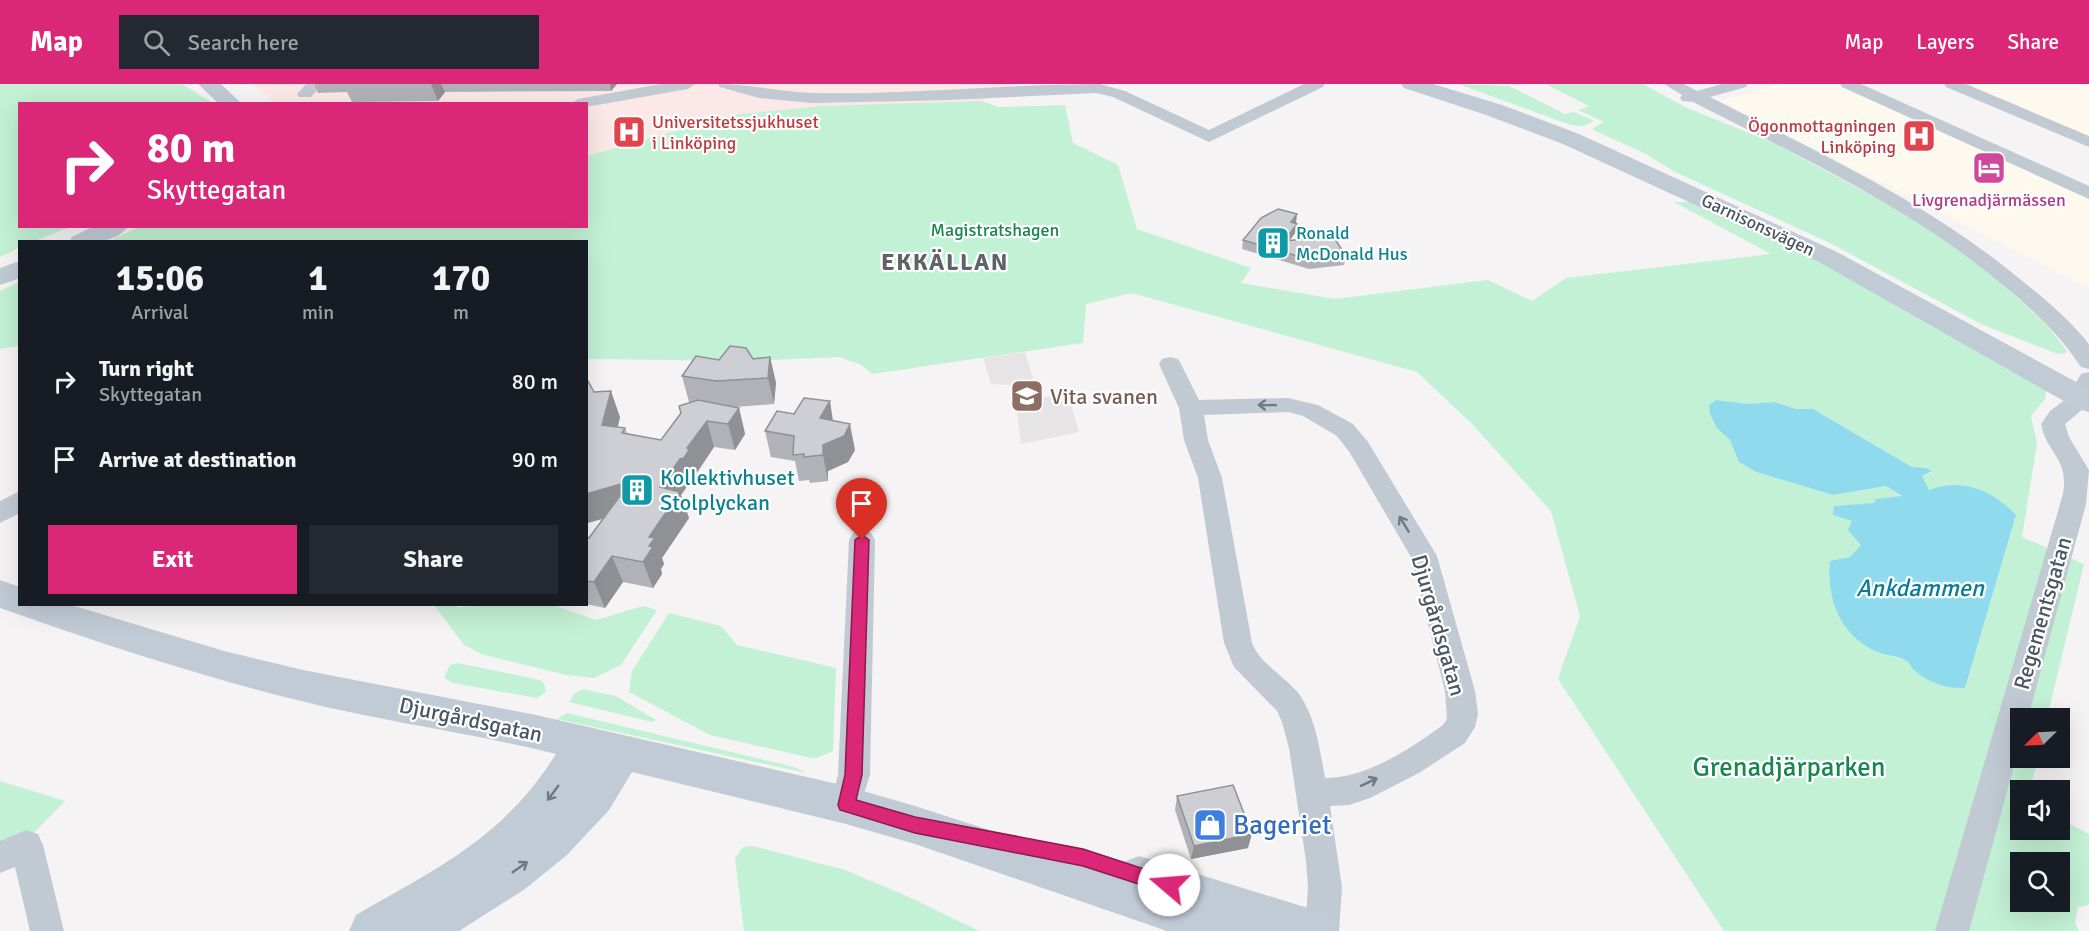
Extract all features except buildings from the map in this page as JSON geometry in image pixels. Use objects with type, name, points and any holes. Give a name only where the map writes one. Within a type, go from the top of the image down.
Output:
[{"type":"main road","points":[[208,84],[240,102]]},
{"type":"main road","points":[[230,84],[241,102]]},
{"type":"main road","name":"Garnisonsvägen","points":[[1411,84],[1494,110],[1571,139],[1828,257],[2087,387]]},
{"type":"main road","name":"Garnisonsvägen","points":[[1442,84],[1580,137],[1740,207],[2087,387]]},
{"type":"main road","points":[[85,240],[112,228]]},
{"type":"main road","points":[[0,277],[18,270]]},
{"type":"main road","name":"Djurgårdsgatan","points":[[32,606],[234,668],[303,686],[603,748],[846,805],[915,825],[1231,931]]},
{"type":"main road","points":[[372,931],[468,873],[513,838],[550,798],[603,748]]},
{"type":"main road","points":[[417,931],[501,881],[556,838],[592,800],[603,748]]},
{"type":"main road","name":"Djurgårdsgatan","points":[[915,825],[1083,858],[1311,931]]},
{"type":"street","points":[[588,102],[688,84]]},
{"type":"street","points":[[726,84],[759,93],[812,98],[949,95],[1097,88],[1119,94],[1209,136],[1317,84]]},
{"type":"street","points":[[1658,84],[1733,121],[1763,131],[1901,203],[1947,232],[2019,287],[2063,327],[2081,348],[2087,387]]},
{"type":"street","points":[[1672,84],[1690,98]]},
{"type":"street","points":[[1690,98],[1740,84]]},
{"type":"street","points":[[1848,84],[2089,193]]},
{"type":"street","points":[[1952,84],[2089,142]]},
{"type":"street","points":[[2063,327],[2089,328]]},
{"type":"street","points":[[1170,364],[1191,408],[1196,441],[1210,478],[1230,610],[1244,659],[1288,703],[1297,722],[1312,793],[1325,887],[1322,931]]},
{"type":"street","name":"Regementsgatan","points":[[1952,931],[2064,537],[2077,481],[2077,472],[2057,440],[2053,424],[2058,416],[2074,404],[2087,387]]},
{"type":"street","name":"Djurgårdsgatan","points":[[1191,408],[1288,405],[1310,410],[1330,420],[1345,430],[1359,448],[1424,556],[1460,691],[1463,711],[1460,727],[1449,740],[1396,769],[1350,790],[1312,793]]},
{"type":"street","points":[[0,514],[18,501]]},
{"type":"street","points":[[846,805],[854,775],[862,540]]},
{"type":"street","points":[[13,852],[47,931]]},
{"type":"shaded area","name":"Universitetssjukhuset i Linköping","points":[[249,84],[1016,84],[982,101],[820,106],[732,115],[588,156],[588,102],[273,102],[266,94]]},
{"type":"shaded area","points":[[1782,84],[1840,84],[2089,198],[2089,288],[1720,101]]},
{"type":"shaded area","points":[[1958,84],[2089,84],[2089,140]]},
{"type":"shaded area","name":"Vita svanen","points":[[1025,352],[1039,398],[1068,394],[1079,432],[1021,444],[1014,385],[991,384],[983,358]]},
{"type":"green space","points":[[0,84],[182,84],[211,102],[18,102],[18,228],[68,228],[38,240],[18,240],[18,248],[0,257]]},
{"type":"green space","points":[[1458,84],[1509,86],[1565,114],[1574,112],[1594,121],[1583,126],[1571,125]]},
{"type":"green space","points":[[1545,84],[1643,84],[1685,107],[1778,145],[1917,220],[1985,268],[2046,324],[2067,351],[2063,354],[2055,353],[1983,325],[1830,243],[1675,172],[1644,153],[1593,130],[1604,122],[1578,110],[1589,106]]},
{"type":"green space","points":[[982,101],[998,107],[1065,105],[1073,143],[1118,165],[1137,229],[1251,268],[1241,283],[1335,299],[1488,280],[1532,301],[1566,278],[1771,254],[1674,202],[1690,202],[1824,264],[2047,387],[2045,399],[2031,416],[2037,443],[2022,537],[2084,564],[2049,708],[2010,708],[2010,768],[2036,768],[2032,780],[2010,780],[2010,840],[2070,840],[2070,824],[2089,834],[2089,905],[2078,907],[2075,923],[2079,931],[1724,931],[1558,679],[1580,616],[1551,511],[1472,424],[1417,372],[1132,293],[1086,304],[1083,343],[872,374],[860,364],[838,357],[752,361],[588,359],[588,240],[112,240],[137,228],[588,228],[588,156],[732,115],[820,106]],"holes":[[[1716,400],[1747,404],[1775,402],[1796,409],[1813,409],[1912,467],[1926,468],[1932,472],[1922,476],[1929,491],[1954,485],[1976,489],[2016,515],[1965,688],[1915,671],[1906,660],[1878,652],[1850,557],[1862,545],[1853,521],[1876,499],[1903,497],[1886,486],[1833,495],[1756,472],[1739,462]]]},
{"type":"green space","points":[[18,282],[18,346],[0,349],[0,291]]},
{"type":"green space","points":[[435,606],[556,606],[596,620],[643,606],[657,610],[621,665],[594,678],[566,675],[481,654],[464,645]]},
{"type":"green space","points":[[669,613],[721,626],[737,645],[836,668],[833,751],[817,758],[807,757],[710,735],[629,692],[632,671]]},
{"type":"green space","points":[[458,663],[540,680],[544,683],[546,692],[537,698],[453,683],[444,678],[450,665]]},
{"type":"green space","points":[[583,689],[616,696],[656,720],[652,722],[569,702],[574,694]]},
{"type":"green space","points":[[567,713],[794,767],[807,773],[557,719]]},
{"type":"green space","points":[[0,781],[65,801],[36,831],[0,850]]},
{"type":"green space","points":[[753,846],[845,870],[909,897],[979,931],[744,931],[735,858],[743,847]]},
{"type":"water","name":"Ankdammen","points":[[1716,400],[1747,404],[1775,402],[1796,409],[1813,409],[1912,467],[1932,471],[1922,476],[1929,490],[1954,485],[1976,488],[1997,499],[2016,515],[1965,688],[1932,682],[1919,675],[1905,660],[1881,653],[1865,645],[1845,627],[1834,603],[1829,575],[1830,561],[1850,557],[1861,545],[1848,530],[1852,521],[1833,515],[1834,506],[1874,503],[1876,499],[1902,496],[1886,486],[1833,495],[1756,472],[1739,462],[1730,440],[1717,428],[1710,414],[1709,405]]},
{"type":"place","name":"Universitetssjukhuset i Linköping","points":[[629,132]]},
{"type":"place","name":"Ögonmottagningen Linköping","points":[[1919,136]]},
{"type":"place","name":"Livgrenadjärmässen","points":[[1989,168]]},
{"type":"place","name":"Ronald McDonald Hus","points":[[1273,243]]},
{"type":"place","name":"Vita svanen","points":[[1027,396]]},
{"type":"place","name":"Kollektivhuset Stolplyckan","points":[[637,490]]},
{"type":"place","name":"Bageriet","points":[[1210,825]]},
{"type":"district","name":"EKKÄLLAN","points":[[945,262]]},
{"type":"route","points":[[862,540],[854,775],[846,805],[915,825],[1083,858],[1169,885]]},
{"type":"park label","name":"Magistratshagen","points":[[995,230]]},
{"type":"park label","name":"Grenadjärparken","points":[[1789,767]]}]
